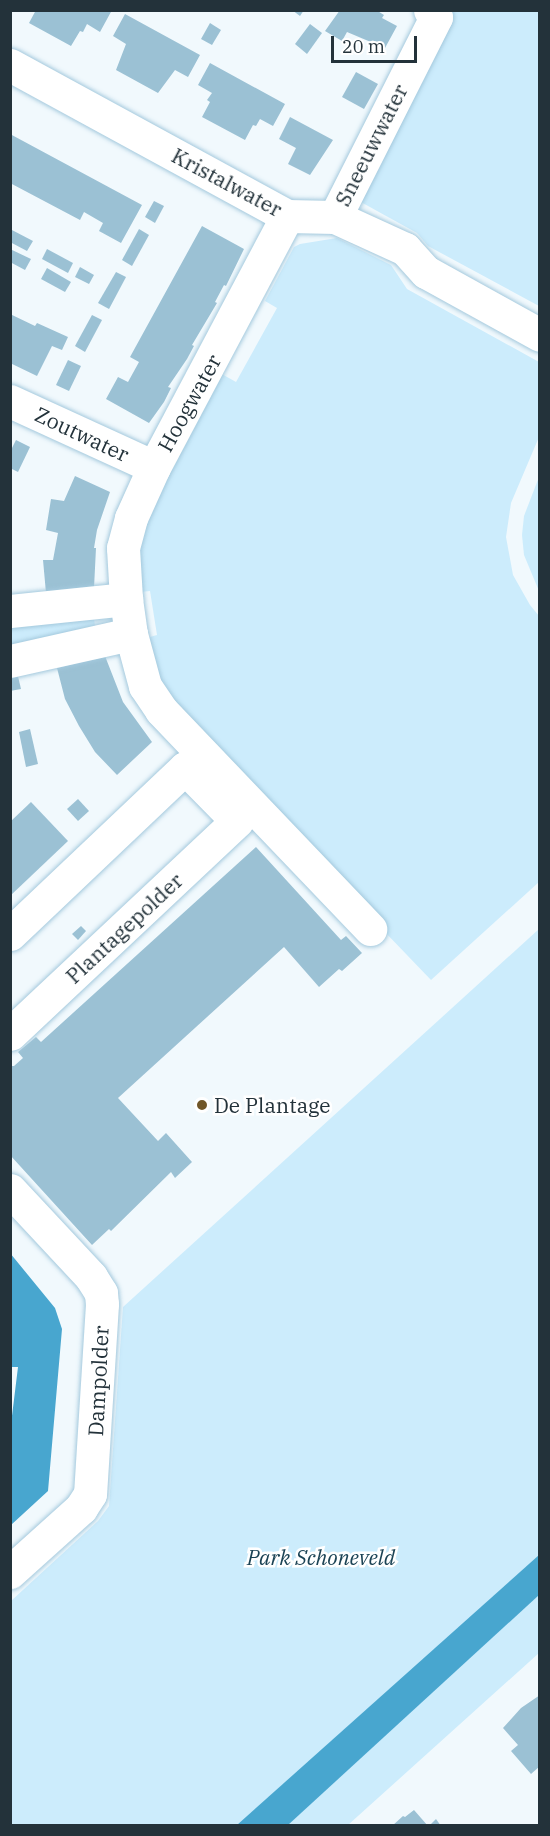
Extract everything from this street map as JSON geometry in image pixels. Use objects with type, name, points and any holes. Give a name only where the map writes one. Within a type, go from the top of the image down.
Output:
[{"type":"street","name":"Sneeuwwater","points":[[335,217],[436,17],[430,10]]},
{"type":"street","name":"Kristalwater","points":[[10,65],[287,216],[335,217],[405,249],[426,272],[540,335]]},
{"type":"street","name":"Hoogwater","points":[[126,599],[123,565],[126,533],[154,466],[287,216]]},
{"type":"street","name":"Zoutwater","points":[[10,401],[154,466]]},
{"type":"street","points":[[10,611],[126,599],[131,634],[149,692],[193,759],[245,814],[370,929]]},
{"type":"street","points":[[10,660],[131,634]]},
{"type":"street","points":[[10,934],[193,759]]},
{"type":"street","name":"Plantagepolder","points":[[10,1034],[245,814]]},
{"type":"street","name":"Dampolder","points":[[10,1190],[91,1277],[101,1293],[102,1304],[90,1494],[81,1508],[10,1572]]},
{"type":"green space","points":[[452,11],[539,11],[539,306],[428,246],[417,233],[359,201],[384,135]]},
{"type":"green space","points":[[337,238],[391,265],[407,289],[539,362],[539,437],[511,503],[506,537],[513,575],[539,616],[539,882],[431,980],[165,703],[139,640],[157,635],[150,591],[131,593],[131,540],[220,373],[236,382],[277,308],[265,301],[294,247]]},
{"type":"green space","points":[[539,477],[539,591],[524,555],[522,535],[524,516]]},
{"type":"green space","points":[[93,608],[96,636],[11,654],[10,618]]},
{"type":"green space","name":"Park Schoneveld","points":[[539,929],[539,1653],[348,1825],[11,1826],[11,1601],[98,1521],[109,1506],[123,1307]]},
{"type":"water","points":[[10,1253],[55,1308],[62,1329],[48,1491],[11,1525],[10,1432],[18,1367],[11,1367]]},
{"type":"water","points":[[539,1555],[539,1595],[288,1825],[237,1825]]},
{"type":"building","points":[[36,10],[112,10],[100,32],[87,24],[71,46],[29,23]]},
{"type":"building","points":[[292,10],[304,10],[300,16]]},
{"type":"building","points":[[340,10],[376,10],[384,15],[382,18],[397,26],[385,48],[347,32],[342,41],[325,31]]},
{"type":"building","points":[[125,14],[200,55],[188,77],[175,70],[158,93],[116,70],[126,44],[113,36]]},
{"type":"building","points":[[210,23],[221,30],[212,45],[201,39]]},
{"type":"building","points":[[310,24],[322,33],[307,54],[295,44]]},
{"type":"building","points":[[210,63],[285,104],[273,126],[260,119],[256,126],[253,125],[245,140],[202,117],[210,102],[207,100],[212,93],[198,85]]},
{"type":"building","points":[[356,72],[378,84],[364,109],[342,97]]},
{"type":"building","points":[[290,117],[333,140],[310,175],[288,164],[296,148],[279,139]]},
{"type":"building","points":[[10,134],[142,205],[121,243],[99,231],[103,223],[84,212],[80,220],[10,183]]},
{"type":"building","points":[[154,201],[164,206],[155,223],[145,217]]},
{"type":"building","points":[[202,226],[244,249],[226,286],[224,285],[215,302],[217,303],[192,345],[194,346],[187,359],[168,387],[171,388],[164,402],[149,423],[106,399],[118,377],[128,382],[139,362],[130,357]]},
{"type":"building","points":[[10,229],[33,241],[27,251],[10,242]]},
{"type":"building","points":[[139,229],[149,235],[132,266],[122,260]]},
{"type":"building","points":[[10,249],[31,259],[25,270],[10,262]]},
{"type":"building","points":[[47,249],[73,263],[68,273],[42,259]]},
{"type":"building","points":[[80,267],[94,275],[89,284],[75,277]]},
{"type":"building","points":[[47,268],[71,282],[65,292],[41,279]]},
{"type":"building","points":[[116,272],[126,277],[109,309],[98,303]]},
{"type":"building","points":[[10,314],[35,326],[37,323],[68,337],[62,350],[52,346],[37,376],[10,363]]},
{"type":"building","points":[[92,315],[102,320],[85,352],[75,346]]},
{"type":"building","points":[[68,360],[81,366],[69,391],[56,385]]},
{"type":"building","points":[[16,440],[30,447],[18,472],[10,468],[10,452]]},
{"type":"building","points":[[75,476],[110,492],[97,530],[94,548],[96,548],[94,588],[46,593],[43,560],[53,560],[58,533],[46,530],[51,499],[64,501]]},
{"type":"building","points":[[105,656],[123,702],[152,742],[117,775],[95,752],[79,726],[65,699],[57,668]]},
{"type":"building","points":[[16,668],[21,689],[10,691],[10,670]]},
{"type":"building","points":[[30,729],[38,764],[26,767],[19,732]]},
{"type":"building","points":[[78,799],[89,811],[78,821],[67,809]]},
{"type":"building","points":[[31,802],[68,841],[10,896],[10,822]]},
{"type":"building","points":[[256,847],[341,940],[346,936],[362,953],[319,987],[284,947],[118,1098],[158,1141],[166,1133],[192,1162],[175,1178],[171,1172],[111,1231],[109,1229],[92,1245],[10,1155],[10,1066],[14,1066],[23,1058],[18,1052],[36,1037],[41,1042]]},
{"type":"building","points":[[81,926],[86,931],[78,940],[72,934]]},
{"type":"building","points":[[540,1695],[540,1766],[531,1774],[511,1751],[518,1745],[503,1728],[521,1708]]},
{"type":"building","points":[[414,1810],[428,1826],[392,1826],[403,1816],[405,1817]]},
{"type":"building","points":[[436,1819],[441,1826],[429,1826]]},
{"type":"place","name":"De Plantage","points":[[202,1105]]}]
